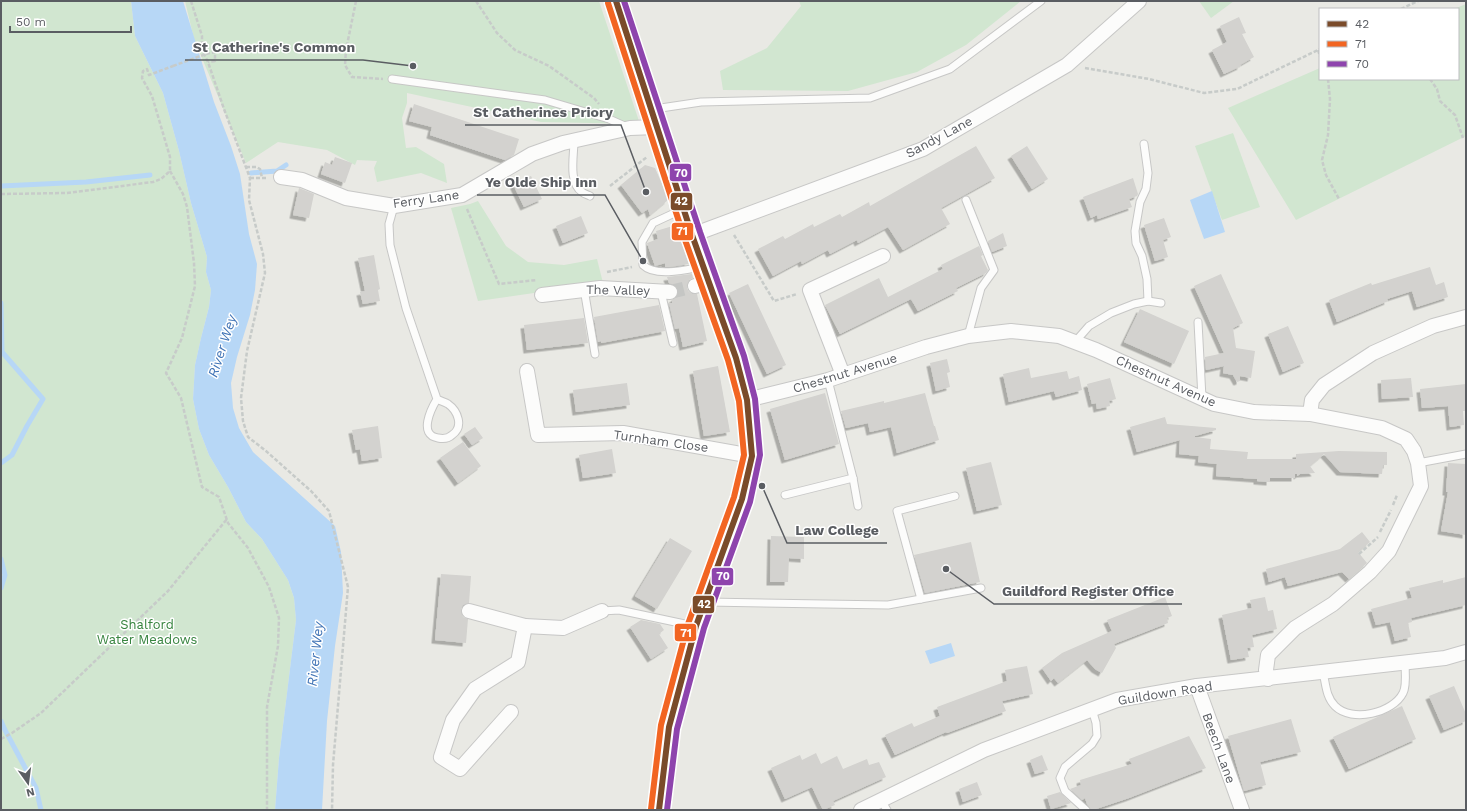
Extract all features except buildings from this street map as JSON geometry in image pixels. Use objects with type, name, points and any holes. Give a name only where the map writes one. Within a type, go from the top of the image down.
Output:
[{"type":"main road","points":[[616,1],[692,235],[702,279],[736,358],[747,400],[752,456],[742,499],[696,626],[669,727],[659,810]]},
{"type":"street","name":"Sandy Lane","points":[[692,235],[923,149],[1068,65],[1140,1]]},
{"type":"street","name":"Ferry Lane","points":[[281,177],[302,180],[346,198],[394,206],[462,195],[532,154],[574,141],[630,128],[657,127]]},
{"type":"street","points":[[843,375],[810,290],[883,256]]},
{"type":"street","name":"The Valley","points":[[542,295],[584,289],[612,288],[666,292]]},
{"type":"street","points":[[1310,414],[1312,400],[1324,385],[1373,353],[1433,326],[1466,317]]},
{"type":"street","name":"Chestnut Avenue","points":[[747,400],[828,380],[968,336],[1011,331],[1059,336],[1096,350],[1214,404],[1254,412],[1310,414],[1382,428],[1406,439],[1414,451],[1418,463],[1421,486],[1388,551],[1370,572],[1333,604],[1295,628],[1268,654],[1266,670],[1268,679]]},
{"type":"street","name":"Turnham Close","points":[[527,371],[538,435],[622,434],[752,456]]},
{"type":"street","points":[[469,611],[525,626],[563,628],[602,612]]},
{"type":"street","points":[[511,712],[460,769],[441,757],[454,720],[475,689],[518,662],[525,626]]},
{"type":"street","name":"Guildown Road","points":[[861,810],[884,805],[984,750],[1117,700],[1197,686],[1445,658],[1466,652]]},
{"type":"street","name":"Beech Lane","points":[[1197,686],[1242,810]]},
{"type":"lane","points":[[657,127],[701,102],[870,98],[950,69],[1041,1]]},
{"type":"lane","points":[[392,79],[545,100],[630,128]]},
{"type":"lane","points":[[574,141],[572,170],[575,182],[581,192],[590,196]]},
{"type":"lane","points":[[1144,144],[1148,173],[1146,189],[1140,202],[1135,231],[1136,244],[1142,256],[1147,279],[1148,301]]},
{"type":"lane","points":[[966,200],[994,270],[982,288],[968,336]]},
{"type":"lane","points":[[394,206],[389,224],[390,245],[406,308],[436,399],[429,413],[426,424],[429,433],[435,438],[444,439],[453,435],[458,428],[459,419],[456,411],[448,404],[436,399]]},
{"type":"lane","points":[[683,209],[653,223],[642,242],[643,265],[647,269],[675,272],[702,279]]},
{"type":"lane","points":[[584,289],[595,354]]},
{"type":"lane","points":[[666,292],[673,343]]},
{"type":"lane","points":[[1075,342],[1089,326],[1111,313],[1134,304],[1148,301],[1161,303]]},
{"type":"lane","points":[[1198,322],[1202,398]]},
{"type":"lane","points":[[828,380],[853,478],[858,506]]},
{"type":"lane","points":[[1418,463],[1466,454]]},
{"type":"lane","points":[[785,495],[853,478]]},
{"type":"lane","points":[[921,599],[897,511],[955,496]]},
{"type":"lane","points":[[705,602],[888,605],[981,588]]},
{"type":"lane","points":[[602,612],[619,610],[696,626]]},
{"type":"lane","points":[[1323,672],[1328,696],[1336,707],[1345,713],[1361,716],[1384,710],[1398,702],[1404,691],[1405,663]]},
{"type":"lane","points":[[1086,810],[1065,791],[1060,778],[1065,767],[1092,744],[1097,736],[1096,723],[1092,709]]},
{"type":"path","points":[[191,1],[202,36],[202,50],[208,62],[250,178],[249,200],[263,254],[265,274],[247,351],[241,398],[243,421],[248,438],[266,451],[329,510],[348,587],[333,765],[332,810]]},
{"type":"path","points":[[356,1],[346,50],[345,65],[352,77],[392,79]]},
{"type":"path","points":[[476,1],[497,33],[515,50],[549,66],[589,94],[594,98],[609,120]]},
{"type":"path","points":[[1403,8],[1418,1]]},
{"type":"path","points":[[1068,65],[1148,79],[1204,93],[1237,89],[1319,49]]},
{"type":"path","points":[[208,62],[215,61],[215,52],[149,75],[147,69],[143,71],[142,78],[152,96],[170,157],[170,171],[183,194],[187,207],[194,263],[195,286],[182,338],[166,373],[181,398],[202,487],[219,497],[228,523],[248,548],[269,587],[279,618],[278,646],[268,707],[268,810]]},
{"type":"path","points":[[1328,80],[1330,99],[1328,135],[1322,160],[1326,175],[1339,199]]},
{"type":"path","points":[[1431,80],[1437,89],[1440,101],[1455,115],[1463,138]]},
{"type":"path","points":[[610,186],[657,127]]},
{"type":"path","points":[[246,167],[256,167],[260,169],[262,176]]},
{"type":"path","points":[[1,194],[66,193],[153,182],[161,179],[170,171]]},
{"type":"path","points":[[462,195],[499,284],[545,280]]},
{"type":"path","points":[[727,222],[774,301],[810,290]]},
{"type":"path","points":[[605,273],[643,265]]},
{"type":"path","points":[[1359,554],[1377,538],[1397,495]]},
{"type":"path","points":[[1,739],[12,734],[41,713],[168,591],[227,518]]},
{"type":"green space","name":"Shalford Water Meadows","points":[[1,1],[131,1],[135,36],[163,93],[191,203],[207,257],[206,272],[211,290],[209,307],[195,365],[193,399],[199,429],[209,455],[246,522],[262,539],[288,580],[294,598],[296,620],[279,758],[275,810],[1,810]]},
{"type":"green space","points":[[185,1],[599,1],[640,124],[541,122],[407,93],[407,103],[402,118],[406,148],[416,147],[444,164],[447,183],[421,173],[377,182],[374,168],[377,161],[357,160],[355,165],[327,150],[278,142],[246,163],[194,39]]},
{"type":"green space","points":[[799,1],[1021,1],[966,45],[917,72],[848,91],[723,90],[720,71],[767,48],[801,6]]},
{"type":"green space","points":[[1199,1],[1234,1],[1211,18]]},
{"type":"green space","points":[[1466,4],[1466,136],[1296,220],[1228,108],[1319,68],[1319,80],[1459,80],[1459,8],[1456,8]]},
{"type":"green space","points":[[1233,133],[1260,207],[1222,220],[1195,146]]},
{"type":"green space","points":[[478,201],[506,246],[528,262],[564,265],[597,259],[603,283],[478,301],[451,208]]},
{"type":"water","name":"River Wey","points":[[131,1],[183,1],[214,102],[240,174],[249,234],[257,264],[255,290],[250,315],[237,357],[231,383],[233,408],[239,428],[253,452],[335,526],[341,552],[343,593],[335,646],[327,721],[322,810],[275,810],[279,758],[296,620],[294,598],[288,580],[262,539],[246,522],[209,455],[199,429],[193,399],[195,365],[209,307],[211,290],[206,272],[207,257],[191,203],[163,93],[135,36]]},
{"type":"water","points":[[1212,191],[1225,232],[1204,239],[1190,200]]},
{"type":"water","points":[[951,643],[955,656],[930,664],[925,651]]},
{"type":"waterway","points":[[251,173],[277,171],[286,165]]},
{"type":"waterway","points":[[1,186],[86,182],[150,175]]},
{"type":"waterway","points":[[1,303],[2,352],[43,399],[12,455],[1,463]]},
{"type":"waterway","points":[[1,559],[5,575],[1,588]]},
{"type":"waterway","points":[[1,721],[36,788],[41,810]]},
{"type":"tunnel","points":[[670,292],[695,286]]},
{"type":"transit line","name":"42","points":[[616,1],[692,235],[736,358],[747,400],[752,456],[742,499],[696,626],[669,727],[659,810]]},
{"type":"transit line","name":"70","points":[[624,1],[700,232],[744,356],[755,399],[760,455],[750,502],[704,628],[677,729],[667,810]]},
{"type":"transit line","name":"71","points":[[608,3],[684,237],[728,360],[739,401],[744,455],[734,497],[688,624],[661,725],[651,809]]},
{"type":"place","name":"St Catherine's Common","points":[[413,66]]},
{"type":"place","name":"St Catherines Priory","points":[[646,192]]},
{"type":"place","name":"Ye Olde Ship Inn","points":[[643,261]]},
{"type":"place","name":"Law College","points":[[762,486]]},
{"type":"place","name":"Guildford Register Office","points":[[946,569]]}]
